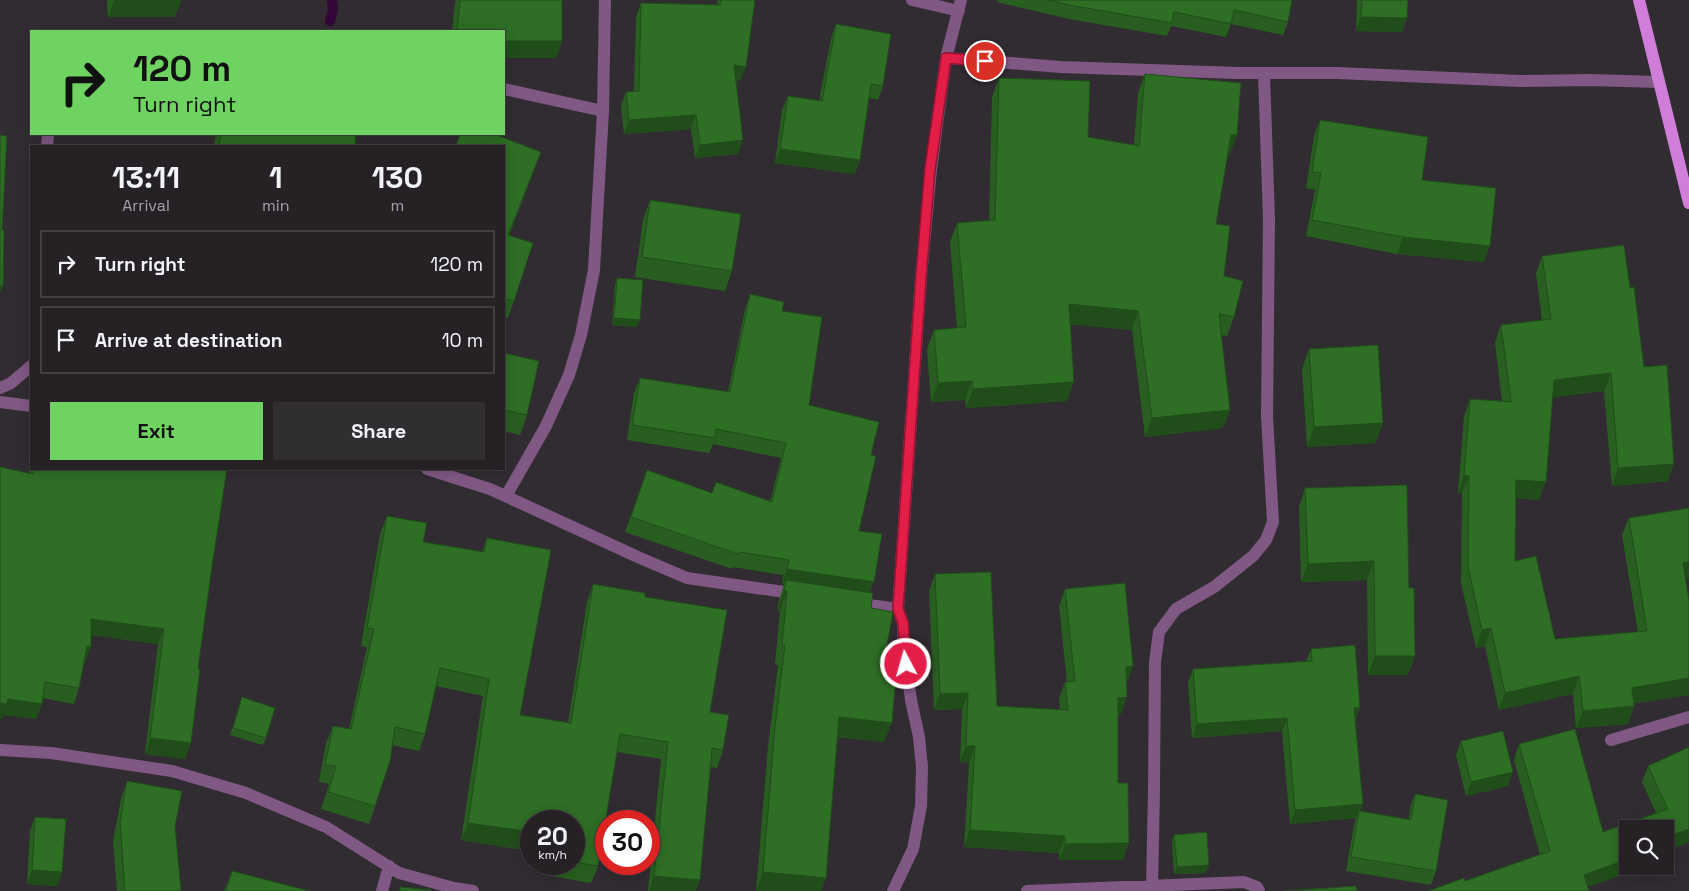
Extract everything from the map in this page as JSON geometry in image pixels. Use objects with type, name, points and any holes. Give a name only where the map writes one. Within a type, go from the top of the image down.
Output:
[{"type":"main road","points":[[1639,0],[1689,203]]},
{"type":"street","points":[[506,496],[546,426],[569,375],[581,334],[594,270],[603,111],[605,0]]},
{"type":"street","points":[[893,891],[913,850],[921,806],[922,767],[919,737],[911,700],[903,623],[898,609],[930,169],[946,58],[960,6],[912,0]]},
{"type":"street","points":[[946,58],[1061,68],[1264,74],[1338,73],[1520,81],[1590,80],[1659,82]]},
{"type":"street","points":[[1152,887],[1154,662],[1159,632],[1176,609],[1214,587],[1254,556],[1266,540],[1273,522],[1267,416],[1269,219],[1264,74]]},
{"type":"street","points":[[505,89],[603,111]]},
{"type":"street","points":[[0,388],[11,383],[30,367]]},
{"type":"street","points":[[0,402],[30,406]]},
{"type":"street","points":[[430,470],[490,489],[688,578],[812,596]]},
{"type":"street","points":[[840,600],[898,609]]},
{"type":"street","points":[[1611,740],[1689,717]]},
{"type":"street","points":[[0,750],[51,753],[181,773],[246,793],[326,827],[399,873],[454,888],[473,891]]},
{"type":"street","points":[[382,891],[389,866]]},
{"type":"street","points":[[1027,891],[1244,882],[1257,887],[1259,891]]},
{"type":"building","points":[[460,0],[562,0],[562,41],[505,41],[505,30],[457,30]]},
{"type":"building","points":[[721,0],[755,0],[746,67],[734,65],[743,140],[700,145],[696,115],[629,120],[626,92],[639,91],[641,3],[720,5]]},
{"type":"building","points":[[1048,0],[1292,0],[1288,22],[1234,10],[1231,24],[1174,12],[1172,23]]},
{"type":"building","points":[[1362,0],[1408,0],[1407,18],[1361,17]]},
{"type":"building","points":[[836,24],[891,34],[883,86],[871,84],[860,160],[780,149],[788,96],[822,101]]},
{"type":"building","points":[[1145,74],[1241,83],[1237,135],[1231,135],[1216,224],[1230,226],[1224,276],[1243,281],[1234,317],[1219,314],[1230,410],[1152,418],[1138,311],[1069,304],[1074,382],[973,389],[972,381],[938,383],[934,330],[966,327],[957,223],[995,220],[999,78],[1090,81],[1088,137],[1139,146]]},
{"type":"building","points":[[1320,120],[1428,137],[1422,180],[1496,188],[1490,246],[1403,237],[1312,220],[1321,173],[1312,172]]},
{"type":"building","points":[[0,135],[7,136],[2,230],[4,230],[3,286],[0,286]]},
{"type":"building","points":[[221,135],[356,135],[355,145],[219,145]]},
{"type":"building","points":[[460,135],[497,135],[541,152],[508,235],[533,243],[514,301],[505,298],[505,145],[456,145]]},
{"type":"building","points":[[650,200],[741,214],[732,271],[642,257]]},
{"type":"building","points":[[1624,245],[1630,288],[1634,287],[1644,367],[1667,365],[1674,464],[1618,468],[1611,373],[1554,380],[1546,482],[1516,480],[1515,561],[1536,556],[1555,639],[1647,631],[1629,518],[1689,508],[1689,562],[1683,563],[1689,600],[1689,678],[1632,688],[1634,706],[1583,711],[1579,676],[1505,693],[1491,628],[1482,630],[1468,566],[1469,476],[1464,475],[1470,399],[1511,402],[1501,325],[1551,319],[1542,256]]},
{"type":"building","points":[[617,278],[643,280],[640,320],[614,318]]},
{"type":"building","points":[[750,294],[784,302],[782,311],[822,317],[809,405],[879,422],[871,455],[876,456],[859,531],[882,534],[874,582],[787,569],[789,560],[739,552],[738,554],[631,517],[647,470],[712,493],[716,482],[772,502],[786,443],[716,429],[715,438],[632,425],[640,378],[730,392]]},
{"type":"building","points":[[1378,345],[1383,423],[1314,427],[1309,349]]},
{"type":"building","points":[[505,353],[539,361],[527,415],[505,410]]},
{"type":"building","points":[[0,467],[33,474],[34,470],[227,470],[198,669],[200,669],[191,743],[150,738],[164,629],[91,619],[91,647],[87,646],[79,688],[45,682],[42,704],[8,699],[7,704],[0,703]]},
{"type":"building","points":[[1407,485],[1409,588],[1414,588],[1415,656],[1375,656],[1374,561],[1308,564],[1305,488]]},
{"type":"building","points":[[387,516],[427,523],[423,542],[484,552],[487,538],[551,550],[520,715],[571,723],[593,584],[645,593],[645,597],[727,610],[710,712],[729,715],[723,750],[712,748],[700,880],[654,876],[660,875],[660,819],[668,742],[620,734],[607,810],[595,810],[595,866],[585,864],[585,810],[520,810],[520,830],[468,823],[489,679],[440,668],[425,734],[395,727],[390,761],[375,806],[328,792],[336,766],[325,765],[333,726],[351,729],[374,629],[367,628]]},
{"type":"building","points":[[991,572],[997,706],[1068,710],[1065,682],[1075,681],[1065,589],[1125,583],[1133,666],[1126,667],[1127,697],[1118,698],[1118,783],[1128,783],[1129,843],[1065,844],[1065,836],[970,830],[975,746],[966,746],[968,693],[940,694],[935,574]]},
{"type":"building","points":[[786,580],[873,593],[871,608],[893,612],[882,674],[896,676],[892,723],[839,717],[826,878],[763,872],[775,727],[785,645],[782,645],[787,591],[784,591]]},
{"type":"building","points":[[1355,645],[1360,707],[1354,708],[1363,804],[1295,810],[1287,718],[1197,724],[1193,669],[1312,661],[1311,649]]},
{"type":"building","points":[[242,697],[275,708],[266,738],[233,728]]},
{"type":"building","points":[[1575,729],[1603,832],[1619,826],[1619,862],[1584,875],[1589,891],[1428,891],[1464,878],[1465,881],[1550,851],[1519,744]]},
{"type":"building","points":[[1503,731],[1513,772],[1471,782],[1461,741]]},
{"type":"building","points":[[1689,747],[1689,829],[1674,835],[1674,820],[1637,820],[1668,809],[1648,766]]},
{"type":"building","points":[[127,781],[182,791],[175,826],[181,891],[125,891],[120,822]]},
{"type":"building","points":[[1415,794],[1448,800],[1436,871],[1351,857],[1359,811],[1411,820]]},
{"type":"building","points":[[35,817],[66,819],[62,872],[32,870]]},
{"type":"building","points":[[1207,832],[1209,865],[1177,867],[1174,835]]},
{"type":"building","points":[[232,871],[310,891],[226,891]]},
{"type":"building","points":[[1356,886],[1357,891],[1284,891]]},
{"type":"building","points":[[400,887],[431,890],[431,891],[400,891]]},
{"type":"waterway","points":[[330,21],[333,9],[332,0]]},
{"type":"route","points":[[906,664],[903,623],[898,609],[930,169],[946,58],[985,61]]}]
